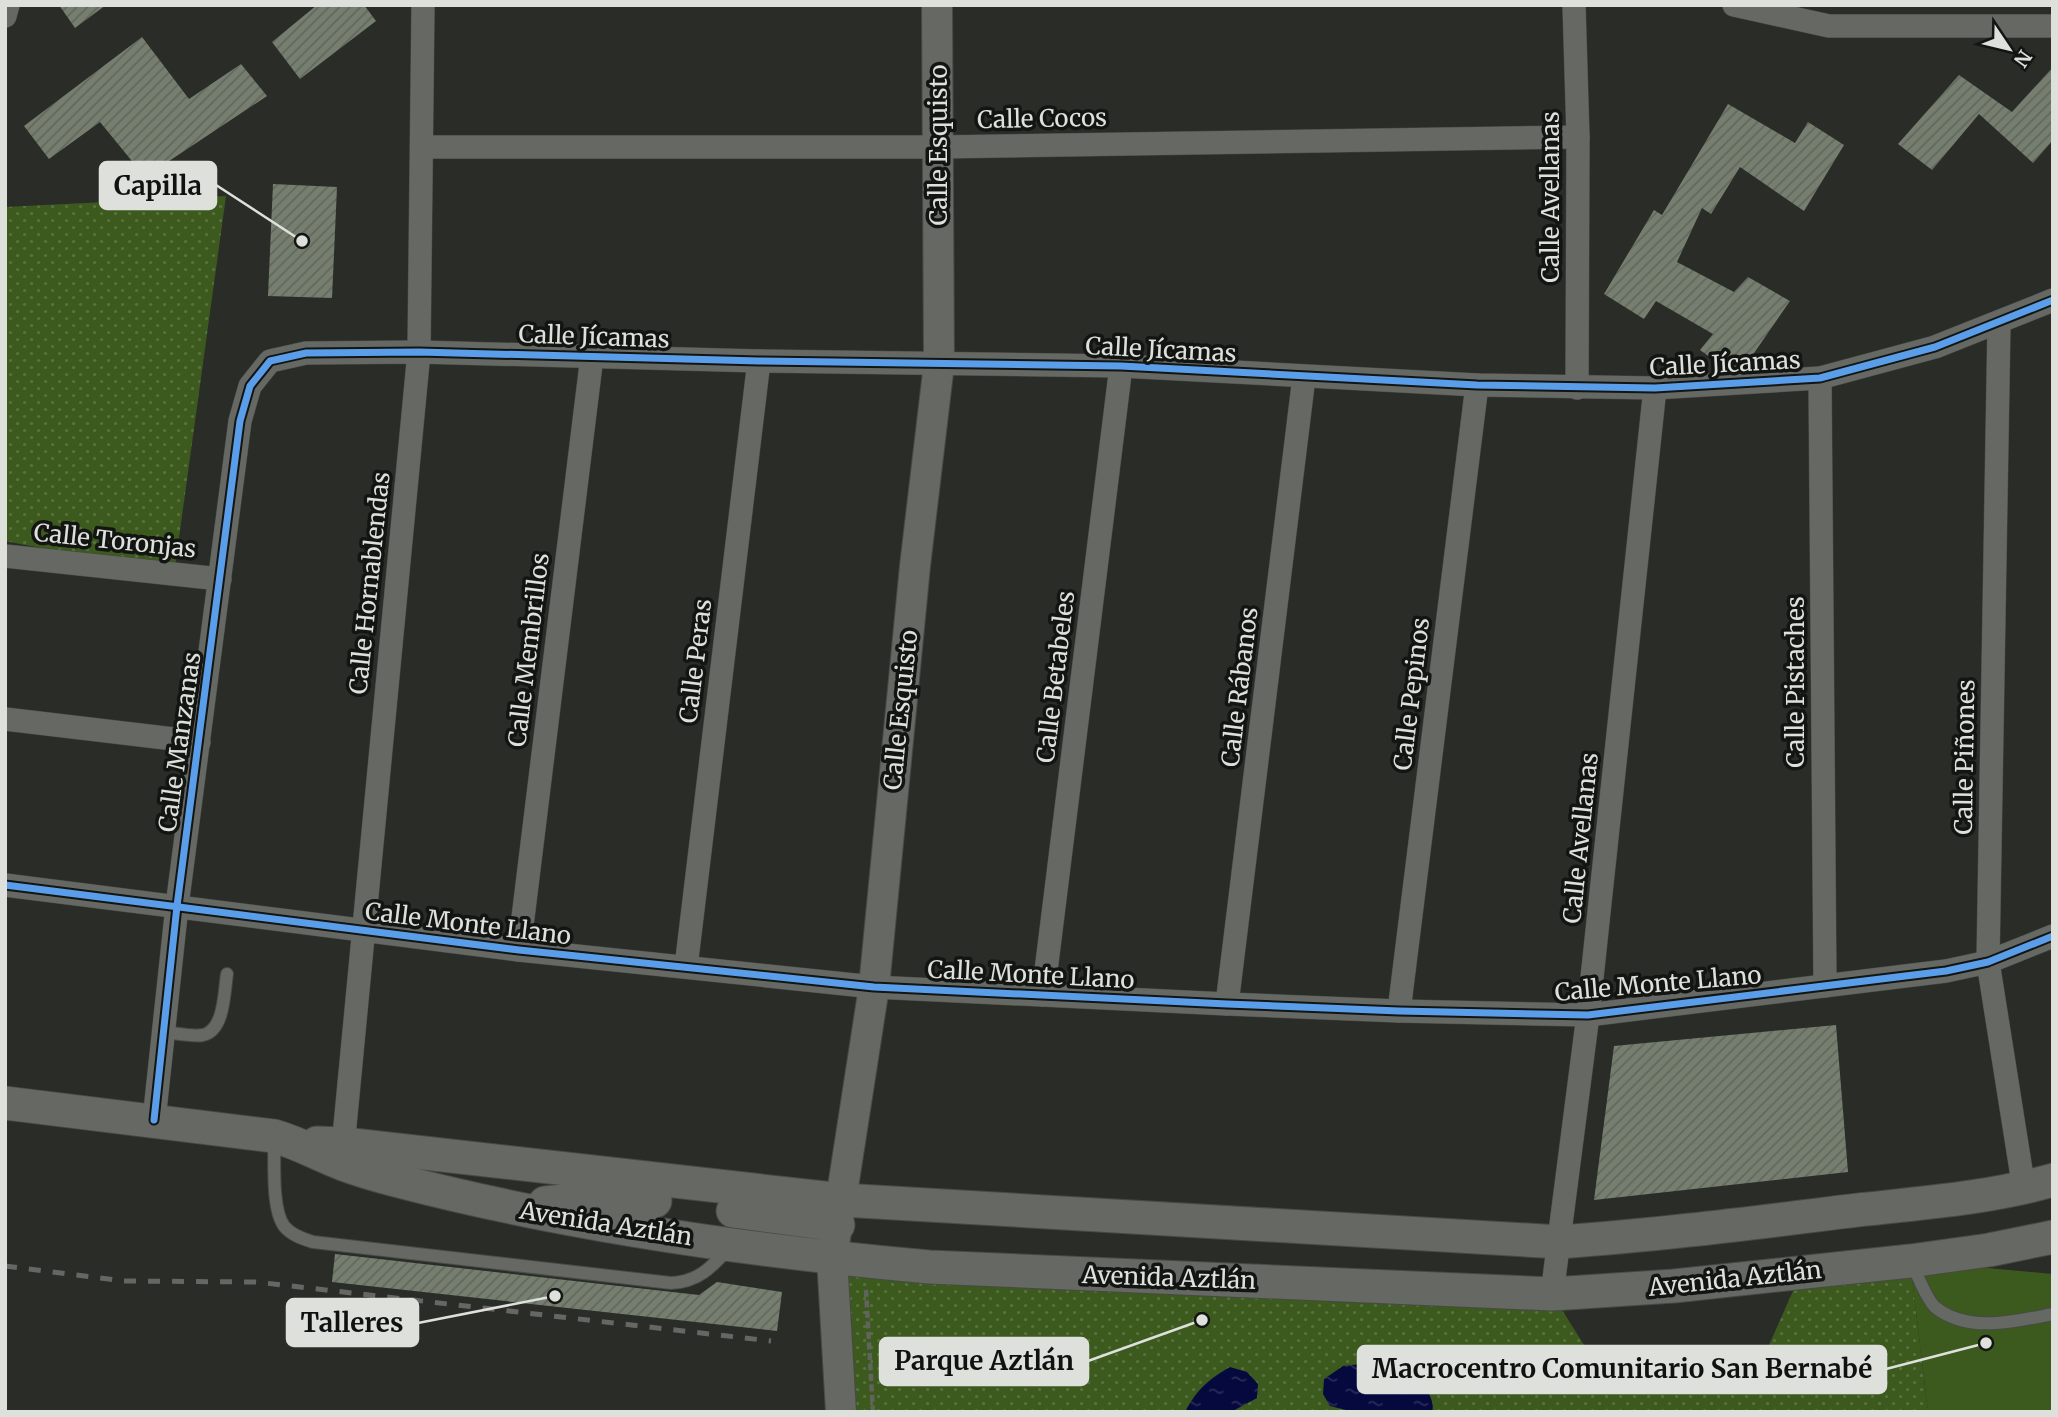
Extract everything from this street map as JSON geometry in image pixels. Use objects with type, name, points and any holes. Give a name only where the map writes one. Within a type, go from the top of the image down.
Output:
[{"type":"main road","name":"Avenida Aztlán","points":[[5,1103],[286,1139],[343,1154],[840,1212],[1560,1242],[1710,1228],[2038,1184]]},
{"type":"main road","name":"Avenida Aztlán","points":[[343,1154],[383,1177],[519,1210],[732,1245],[929,1267],[1552,1294],[1674,1286],[1910,1261],[1989,1250],[2053,1237]]},
{"type":"main road","points":[[519,1210],[572,1199],[628,1198],[840,1212]]},
{"type":"street","points":[[5,16],[8,5]]},
{"type":"street","name":"Calle Hornablendas","points":[[343,1154],[419,352],[423,5]]},
{"type":"street","name":"Calle Esquisto","points":[[841,1412],[848,1260],[840,1212],[874,987],[915,566],[939,364],[937,5]]},
{"type":"street","name":"Calle Avellanas","points":[[1574,5],[1578,138],[1577,388]]},
{"type":"street","points":[[1734,5],[1829,15],[2053,26]]},
{"type":"street","name":"Calle Cocos","points":[[422,147],[939,146],[1578,138]]},
{"type":"street","name":"Calle Jícamas","points":[[260,373],[270,361],[306,353],[419,352],[759,361],[1121,366],[1477,385],[1655,388],[1820,378],[1897,359],[2053,300]]},
{"type":"street","name":"Calle Piñones","points":[[1998,323],[1988,962],[2038,1184]]},
{"type":"street","name":"Calle Membrillos","points":[[519,950],[592,355]]},
{"type":"street","name":"Calle Peras","points":[[686,967],[759,361]]},
{"type":"street","name":"Calle Betabeles","points":[[1043,995],[1121,366]]},
{"type":"street","name":"Calle Manzanas","points":[[154,1120],[177,906],[240,421],[250,386],[260,373]]},
{"type":"street","name":"Calle Rábanos","points":[[1227,1003],[1304,377]]},
{"type":"street","name":"Calle Pistaches","points":[[1820,378],[1825,986]]},
{"type":"street","name":"Calle Pepinos","points":[[1399,1011],[1477,385]]},
{"type":"street","name":"Calle Avellanas","points":[[1552,1294],[1588,1015],[1655,388]]},
{"type":"street","name":"Calle Toronjas","points":[[5,556],[220,579]]},
{"type":"street","points":[[5,719],[200,742]]},
{"type":"street","name":"Calle Monte Llano","points":[[5,885],[519,950],[874,987],[1399,1011],[1588,1015],[1946,971],[1988,962],[2053,936]]},
{"type":"lane","points":[[163,1032],[204,1035],[213,1029],[219,1018],[227,974]]},
{"type":"lane","points":[[286,1139],[276,1192],[280,1219],[295,1235],[313,1242],[671,1283],[685,1283],[704,1273],[732,1245]]},
{"type":"lane","points":[[1910,1261],[1934,1306],[1963,1321],[2002,1323],[2053,1314]]},
{"type":"path","points":[[848,1260],[873,1412]]},
{"type":"green space","points":[[226,196],[174,574],[5,541],[5,207]]},
{"type":"green space","points":[[832,1258],[1552,1294],[1596,1364],[1769,1345],[1801,1273],[1910,1261],[1928,1412],[841,1412]]},
{"type":"green space","points":[[1910,1261],[2053,1274],[2053,1412],[1928,1412]]},
{"type":"water","points":[[1369,1363],[1396,1368],[1413,1375],[1426,1388],[1433,1405],[1432,1412],[1354,1412],[1330,1406],[1323,1394],[1324,1379],[1343,1366]]},
{"type":"water","points":[[1230,1367],[1247,1372],[1258,1384],[1257,1398],[1231,1412],[1185,1412],[1204,1386]]},
{"type":"building","points":[[59,5],[106,5],[75,28]]},
{"type":"building","points":[[317,5],[364,5],[376,21],[300,79],[272,42]]},
{"type":"building","points":[[142,37],[189,99],[241,64],[267,96],[145,177],[100,122],[49,159],[24,126]]},
{"type":"building","points":[[2053,67],[2053,140],[2033,163],[1979,114],[1932,170],[1898,144],[1959,75],[2012,112]]},
{"type":"building","points":[[1728,104],[1795,143],[1808,122],[1844,145],[1804,211],[1740,167],[1711,214],[1702,208],[1677,262],[1734,292],[1748,277],[1790,301],[1743,369],[1728,370],[1700,350],[1713,334],[1656,301],[1644,319],[1604,294],[1654,210],[1662,215]]},
{"type":"building","points":[[273,184],[337,187],[332,298],[268,296]]},
{"type":"building","points":[[1836,1025],[1848,1172],[1594,1200],[1614,1046]]},
{"type":"building","points":[[335,1254],[699,1295],[717,1282],[782,1292],[777,1331],[332,1282]]},
{"type":"railway","points":[[5,1266],[124,1281],[256,1282],[771,1341]]},
{"type":"cycle path","points":[[154,1120],[177,906],[240,421],[250,386],[270,361],[306,353],[419,352],[759,361],[1121,366],[1477,385],[1655,388],[1820,378],[1935,347],[2053,300]]},
{"type":"cycle path","points":[[5,885],[519,950],[874,987],[1399,1011],[1588,1015],[1946,971],[1988,962],[2053,936]]},
{"type":"place","name":"Capilla","points":[[302,241]]},
{"type":"place","name":"Talleres","points":[[555,1296]]},
{"type":"place","name":"Parque Aztlán","points":[[1202,1320]]},
{"type":"place","name":"Macrocentro Comunitario San Bernabé","points":[[1986,1343]]}]
